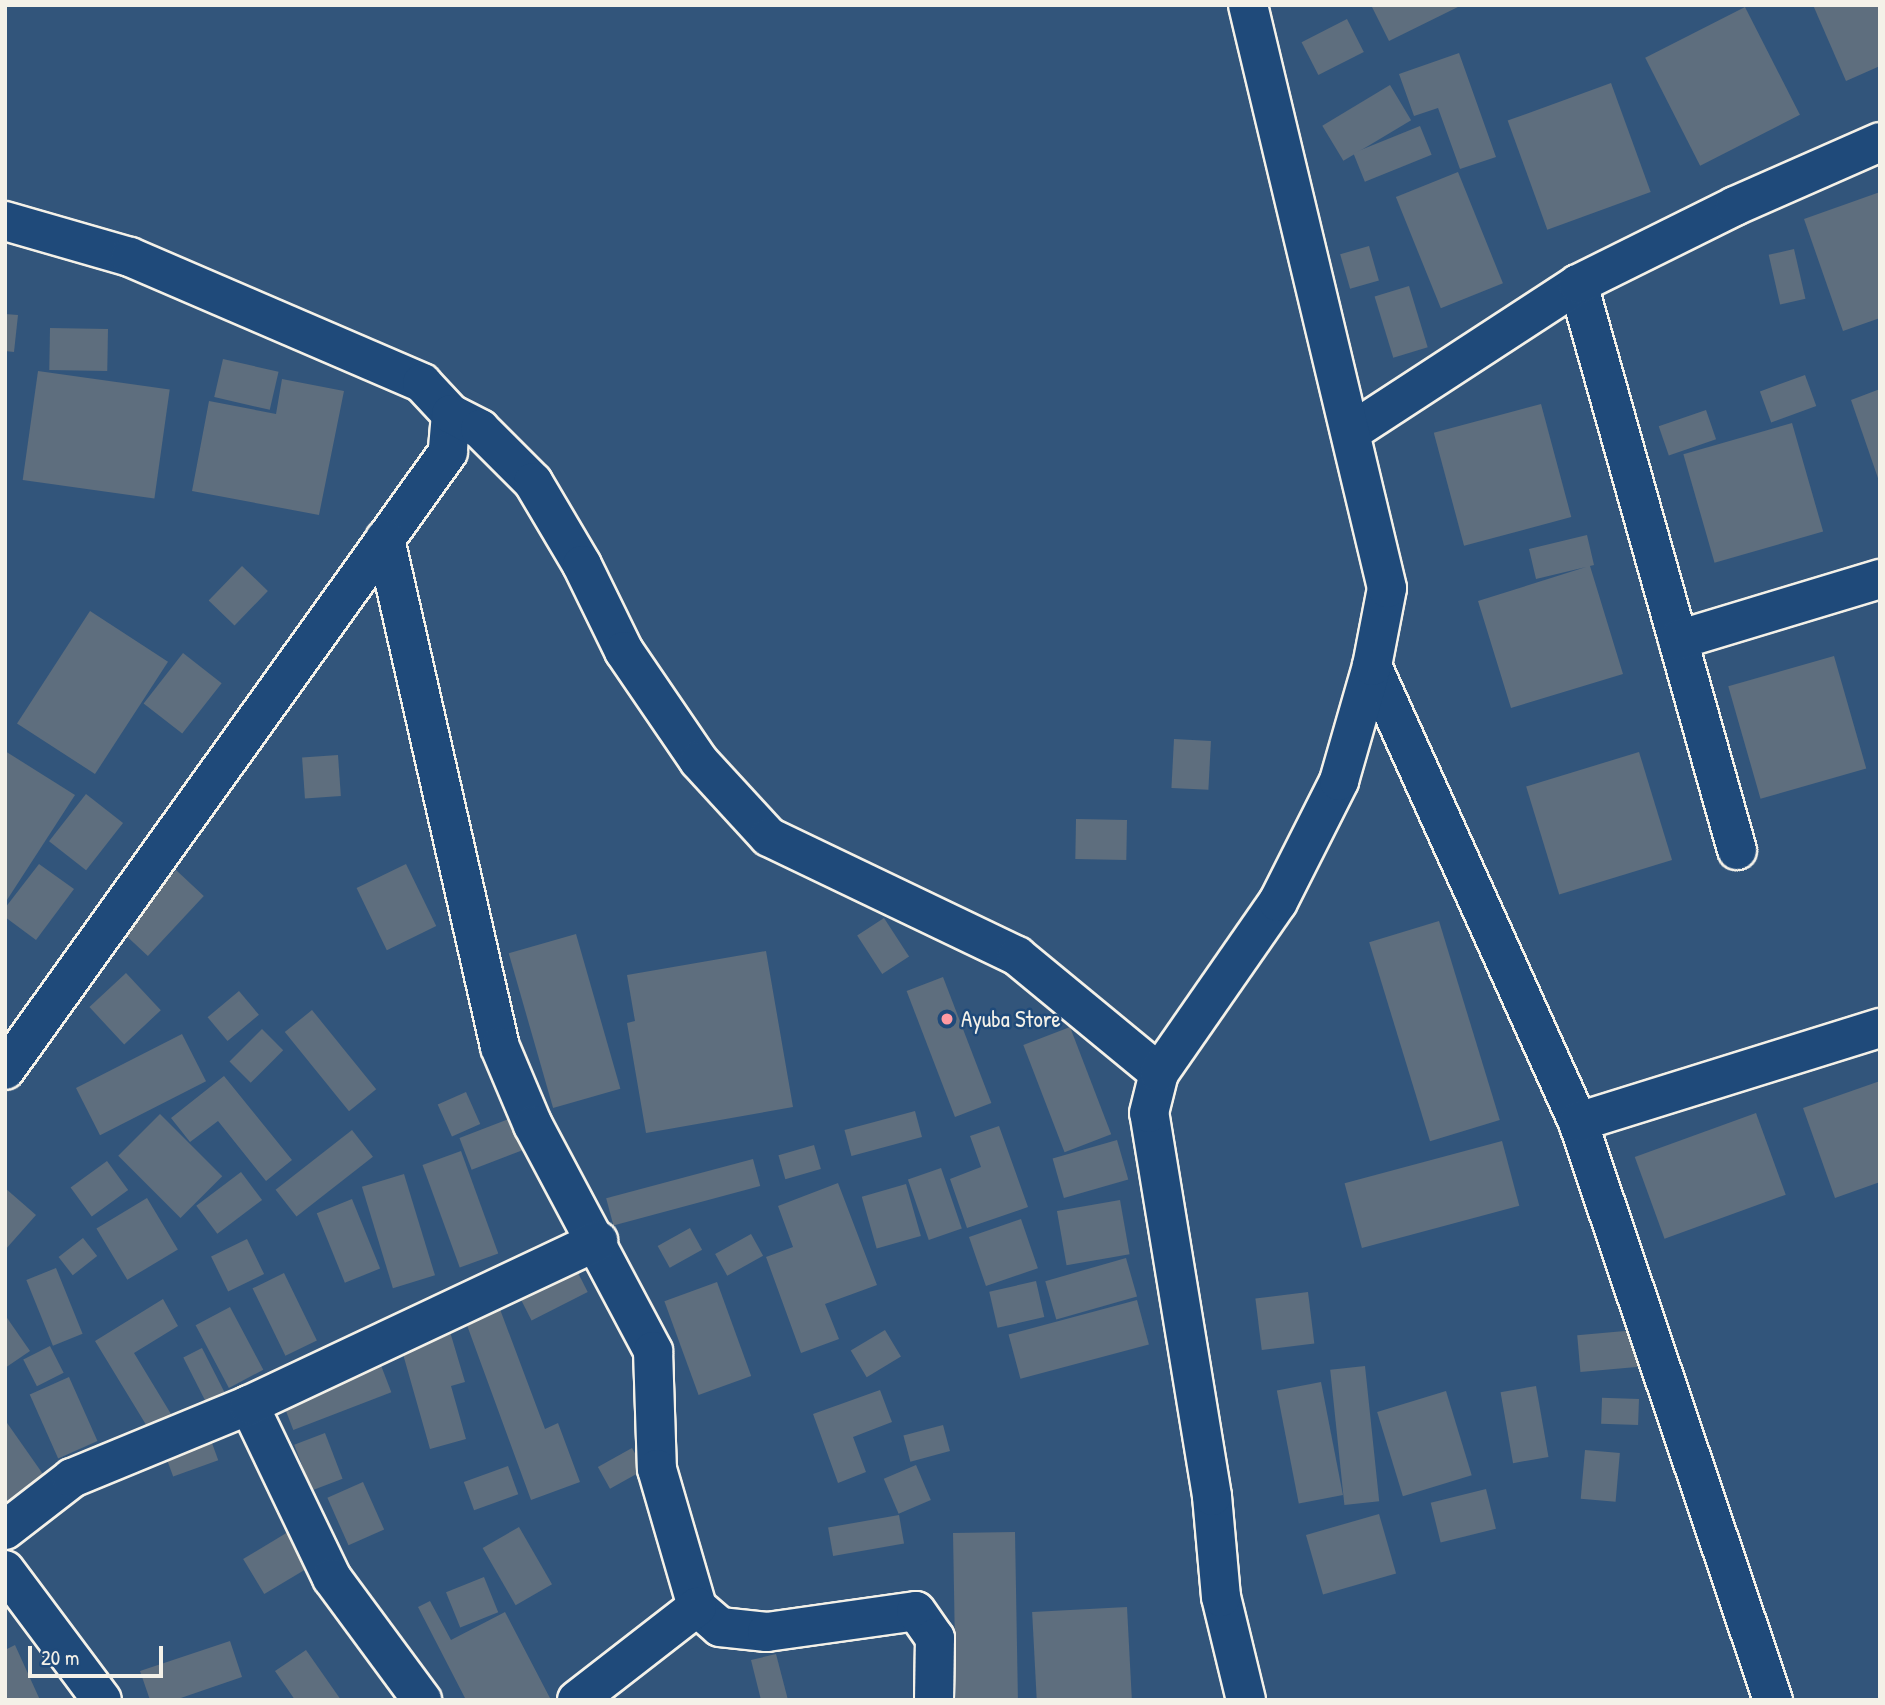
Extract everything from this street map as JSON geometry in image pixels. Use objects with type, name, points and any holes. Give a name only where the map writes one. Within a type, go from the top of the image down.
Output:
[{"type":"street","points":[[1246,1700],[1221,1597],[1212,1496],[1149,1113],[1159,1073],[1278,902],[1339,781],[1372,666],[1387,588],[1351,432],[1274,128],[1248,5]]},
{"type":"street","points":[[1351,432],[1578,284],[1735,206],[1880,142]]},
{"type":"street","points":[[5,221],[131,257],[422,383],[451,414],[480,429],[533,482],[582,565],[624,651],[699,761],[769,837],[1017,956],[1159,1073]]},
{"type":"street","points":[[1578,284],[1737,850]]},
{"type":"street","points":[[5,1070],[448,452],[451,414]]},
{"type":"street","points":[[385,539],[500,1047],[533,1125],[598,1241],[653,1351],[657,1469],[697,1606],[720,1627],[757,1632],[916,1611],[935,1638],[934,1700]]},
{"type":"street","points":[[1678,640],[1880,579]]},
{"type":"street","points":[[1372,666],[1578,1122],[1773,1700]]},
{"type":"street","points":[[1578,1122],[1880,1028]]},
{"type":"street","points":[[5,1530],[72,1478],[249,1405],[598,1241]]},
{"type":"street","points":[[249,1405],[332,1578],[422,1700]]},
{"type":"street","points":[[5,1570],[102,1700]]},
{"type":"street","points":[[577,1700],[697,1606]]},
{"type":"building","points":[[1371,5],[1462,5],[1389,41]]},
{"type":"building","points":[[1813,5],[1880,5],[1880,66],[1846,81]]},
{"type":"building","points":[[1745,7],[1800,115],[1700,166],[1645,58]]},
{"type":"building","points":[[1347,19],[1364,52],[1318,75],[1302,42]]},
{"type":"building","points":[[1459,53],[1496,157],[1460,169],[1438,108],[1414,116],[1399,74]]},
{"type":"building","points":[[1611,83],[1651,192],[1547,230],[1508,121]]},
{"type":"building","points":[[1390,85],[1411,120],[1343,161],[1322,126]]},
{"type":"building","points":[[1420,126],[1432,155],[1365,182],[1353,153]]},
{"type":"building","points":[[1458,172],[1503,283],[1441,308],[1396,197]]},
{"type":"building","points":[[1880,192],[1880,318],[1843,331],[1804,219]]},
{"type":"building","points":[[1369,246],[1379,281],[1350,289],[1340,254]]},
{"type":"building","points":[[1794,249],[1805,299],[1780,305],[1769,255]]},
{"type":"building","points":[[1409,286],[1428,347],[1393,358],[1375,297]]},
{"type":"building","points":[[5,314],[18,315],[14,352],[5,351]]},
{"type":"building","points":[[50,328],[108,329],[107,371],[49,370]]},
{"type":"building","points":[[223,359],[279,372],[270,410],[214,397]]},
{"type":"building","points":[[38,371],[170,390],[154,498],[23,480]]},
{"type":"building","points":[[1805,375],[1816,406],[1771,422],[1760,391]]},
{"type":"building","points":[[282,379],[344,391],[319,515],[192,491],[209,401],[276,414]]},
{"type":"building","points":[[1880,389],[1880,481],[1879,481],[1851,400]]},
{"type":"building","points":[[1541,404],[1571,517],[1464,546],[1434,433]]},
{"type":"building","points":[[1706,410],[1716,439],[1669,456],[1659,426]]},
{"type":"building","points":[[1792,423],[1823,532],[1715,563],[1683,454]]},
{"type":"building","points":[[1587,535],[1594,565],[1590,566],[1623,674],[1511,708],[1478,601],[1586,567],[1536,579],[1529,549]]},
{"type":"building","points":[[242,566],[268,591],[235,626],[209,601]]},
{"type":"building","points":[[90,611],[168,662],[95,774],[17,723]]},
{"type":"building","points":[[183,653],[222,683],[182,734],[144,703]]},
{"type":"building","points":[[1834,656],[1866,768],[1761,799],[1728,686]]},
{"type":"building","points":[[1174,739],[1211,741],[1208,790],[1171,788]]},
{"type":"building","points":[[5,751],[75,795],[5,903]]},
{"type":"building","points":[[1639,752],[1672,860],[1559,895],[1526,786]]},
{"type":"building","points":[[338,755],[341,796],[305,798],[302,758]]},
{"type":"building","points":[[86,794],[123,823],[86,870],[49,841]]},
{"type":"building","points":[[1076,819],[1127,820],[1126,860],[1075,859]]},
{"type":"building","points":[[39,864],[74,889],[36,940],[5,917],[5,908]]},
{"type":"building","points":[[406,864],[436,926],[387,950],[357,888]]},
{"type":"building","points":[[176,870],[204,896],[148,956],[120,930]]},
{"type":"building","points":[[884,918],[909,957],[882,974],[857,935]]},
{"type":"building","points":[[1439,921],[1500,1120],[1430,1141],[1369,942]]},
{"type":"building","points":[[576,934],[620,1089],[553,1108],[509,953]]},
{"type":"building","points":[[766,951],[793,1107],[646,1133],[627,1023],[635,1021],[627,975]]},
{"type":"building","points":[[126,973],[161,1010],[124,1044],[89,1007]]},
{"type":"building","points":[[943,977],[991,1103],[955,1117],[907,991]]},
{"type":"building","points":[[239,991],[259,1015],[228,1041],[208,1017]]},
{"type":"building","points":[[312,1010],[376,1089],[349,1111],[285,1032]]},
{"type":"building","points":[[1070,1027],[1111,1134],[1065,1152],[1023,1045]]},
{"type":"building","points":[[262,1029],[283,1050],[251,1083],[229,1062]]},
{"type":"building","points":[[182,1034],[206,1081],[100,1135],[76,1088]]},
{"type":"building","points":[[224,1076],[292,1160],[266,1181],[218,1121],[190,1142],[171,1118]]},
{"type":"building","points":[[1880,1081],[1880,1182],[1835,1198],[1803,1108]]},
{"type":"building","points":[[466,1092],[480,1124],[452,1137],[438,1105]]},
{"type":"building","points":[[915,1111],[922,1137],[851,1156],[844,1130]]},
{"type":"building","points":[[1756,1113],[1786,1195],[1665,1239],[1635,1157]]},
{"type":"building","points":[[160,1114],[222,1176],[181,1218],[118,1156]]},
{"type":"building","points":[[522,1114],[534,1146],[472,1170],[459,1138]]},
{"type":"building","points":[[999,1126],[1028,1207],[967,1228],[950,1179],[981,1167],[970,1136]]},
{"type":"building","points":[[352,1130],[373,1157],[296,1217],[276,1190]]},
{"type":"building","points":[[1117,1140],[1128,1179],[1064,1198],[1053,1158]]},
{"type":"building","points":[[1502,1141],[1519,1206],[1362,1248],[1345,1183]]},
{"type":"building","points":[[814,1145],[821,1169],[785,1179],[778,1155]]},
{"type":"building","points":[[461,1151],[498,1253],[460,1267],[422,1165]]},
{"type":"building","points":[[753,1159],[760,1186],[613,1225],[606,1198]]},
{"type":"building","points":[[107,1161],[128,1190],[92,1217],[71,1187]]},
{"type":"building","points":[[941,1168],[962,1229],[929,1240],[908,1179]]},
{"type":"building","points":[[241,1172],[262,1200],[217,1234],[196,1206]]},
{"type":"building","points":[[404,1174],[435,1275],[393,1288],[362,1187]]},
{"type":"building","points":[[838,1183],[877,1285],[825,1304],[839,1339],[801,1353],[766,1257],[793,1247],[778,1206]]},
{"type":"building","points":[[906,1184],[921,1236],[877,1249],[862,1197]]},
{"type":"building","points":[[5,1188],[36,1215],[5,1250]]},
{"type":"building","points":[[147,1198],[178,1249],[127,1280],[96,1228]]},
{"type":"building","points":[[352,1199],[380,1269],[345,1283],[317,1213]]},
{"type":"building","points":[[1120,1200],[1130,1254],[1067,1265],[1057,1211]]},
{"type":"building","points":[[1021,1219],[1038,1268],[986,1286],[969,1237]]},
{"type":"building","points":[[690,1228],[702,1250],[670,1268],[658,1246]]},
{"type":"building","points":[[751,1234],[763,1256],[727,1276],[715,1254]]},
{"type":"building","points":[[83,1238],[97,1256],[73,1275],[59,1257]]},
{"type":"building","points":[[247,1239],[264,1274],[228,1292],[211,1257]]},
{"type":"building","points":[[1126,1258],[1137,1296],[1056,1320],[1045,1281]]},
{"type":"building","points":[[575,1267],[588,1292],[532,1321],[519,1296]]},
{"type":"building","points":[[56,1268],[83,1334],[53,1346],[26,1280]]},
{"type":"building","points":[[284,1273],[317,1340],[285,1356],[253,1288]]},
{"type":"building","points":[[1036,1281],[1044,1317],[998,1328],[989,1292]]},
{"type":"building","points":[[717,1282],[751,1376],[699,1395],[664,1301]]},
{"type":"building","points":[[1308,1292],[1314,1344],[1262,1350],[1255,1298]]},
{"type":"building","points":[[163,1299],[178,1326],[134,1353],[171,1414],[148,1428],[95,1341]]},
{"type":"building","points":[[1137,1300],[1149,1344],[1020,1379],[1009,1334]]},
{"type":"building","points":[[498,1304],[545,1429],[558,1423],[580,1482],[531,1500],[464,1317]]},
{"type":"building","points":[[230,1307],[263,1370],[229,1388],[196,1325]]},
{"type":"building","points":[[5,1315],[30,1351],[5,1368]]},
{"type":"building","points":[[448,1325],[465,1382],[451,1386],[466,1439],[430,1449],[399,1340]]},
{"type":"building","points":[[885,1330],[901,1357],[867,1377],[851,1351]]},
{"type":"building","points":[[1636,1330],[1639,1367],[1580,1372],[1577,1335]]},
{"type":"building","points":[[50,1346],[64,1373],[37,1386],[23,1360]]},
{"type":"building","points":[[202,1348],[224,1392],[206,1401],[183,1358]]},
{"type":"building","points":[[377,1355],[391,1392],[293,1430],[279,1393]]},
{"type":"building","points":[[1365,1366],[1379,1501],[1344,1505],[1330,1370]]},
{"type":"building","points":[[69,1377],[97,1441],[58,1458],[30,1394]]},
{"type":"building","points":[[1321,1382],[1343,1495],[1299,1503],[1277,1391]]},
{"type":"building","points":[[1536,1386],[1549,1457],[1513,1463],[1501,1392]]},
{"type":"building","points":[[880,1390],[892,1422],[853,1437],[866,1472],[838,1483],[813,1414]]},
{"type":"building","points":[[1446,1391],[1472,1475],[1403,1496],[1377,1412]]},
{"type":"building","points":[[1602,1398],[1639,1399],[1638,1425],[1601,1424]]},
{"type":"building","points":[[5,1420],[45,1477],[5,1503]]},
{"type":"building","points":[[943,1425],[950,1451],[910,1462],[903,1436]]},
{"type":"building","points":[[208,1432],[218,1460],[173,1477],[163,1448]]},
{"type":"building","points":[[325,1433],[343,1479],[312,1491],[294,1445]]},
{"type":"building","points":[[632,1448],[644,1470],[610,1489],[598,1467]]},
{"type":"building","points":[[1585,1450],[1620,1453],[1616,1502],[1581,1499]]},
{"type":"building","points":[[916,1465],[931,1500],[899,1514],[884,1479]]},
{"type":"building","points":[[508,1466],[518,1494],[474,1510],[464,1482]]},
{"type":"building","points":[[363,1482],[384,1530],[349,1545],[327,1498]]},
{"type":"building","points":[[1486,1489],[1496,1529],[1441,1543],[1431,1503]]},
{"type":"building","points":[[1379,1514],[1396,1574],[1323,1595],[1306,1535]]},
{"type":"building","points":[[899,1515],[904,1544],[833,1556],[828,1528]]},
{"type":"building","points":[[298,1526],[319,1561],[264,1594],[243,1559]]},
{"type":"building","points":[[519,1527],[552,1584],[516,1605],[483,1548]]},
{"type":"building","points":[[1015,1532],[1018,1700],[956,1700],[953,1533]]},
{"type":"building","points":[[484,1577],[498,1612],[460,1628],[446,1592]]},
{"type":"building","points":[[430,1601],[451,1640],[505,1612],[551,1700],[466,1700],[418,1607]]},
{"type":"building","points":[[1127,1607],[1132,1700],[1037,1700],[1032,1612]]},
{"type":"building","points":[[230,1641],[242,1677],[175,1700],[150,1700],[140,1671]]},
{"type":"building","points":[[15,1645],[40,1700],[5,1700],[5,1650]]},
{"type":"building","points":[[306,1650],[341,1700],[295,1700],[275,1671]]},
{"type":"building","points":[[776,1654],[788,1700],[761,1700],[751,1660]]},
{"type":"place","name":"Ayuba Store","points":[[947,1019]]}]
